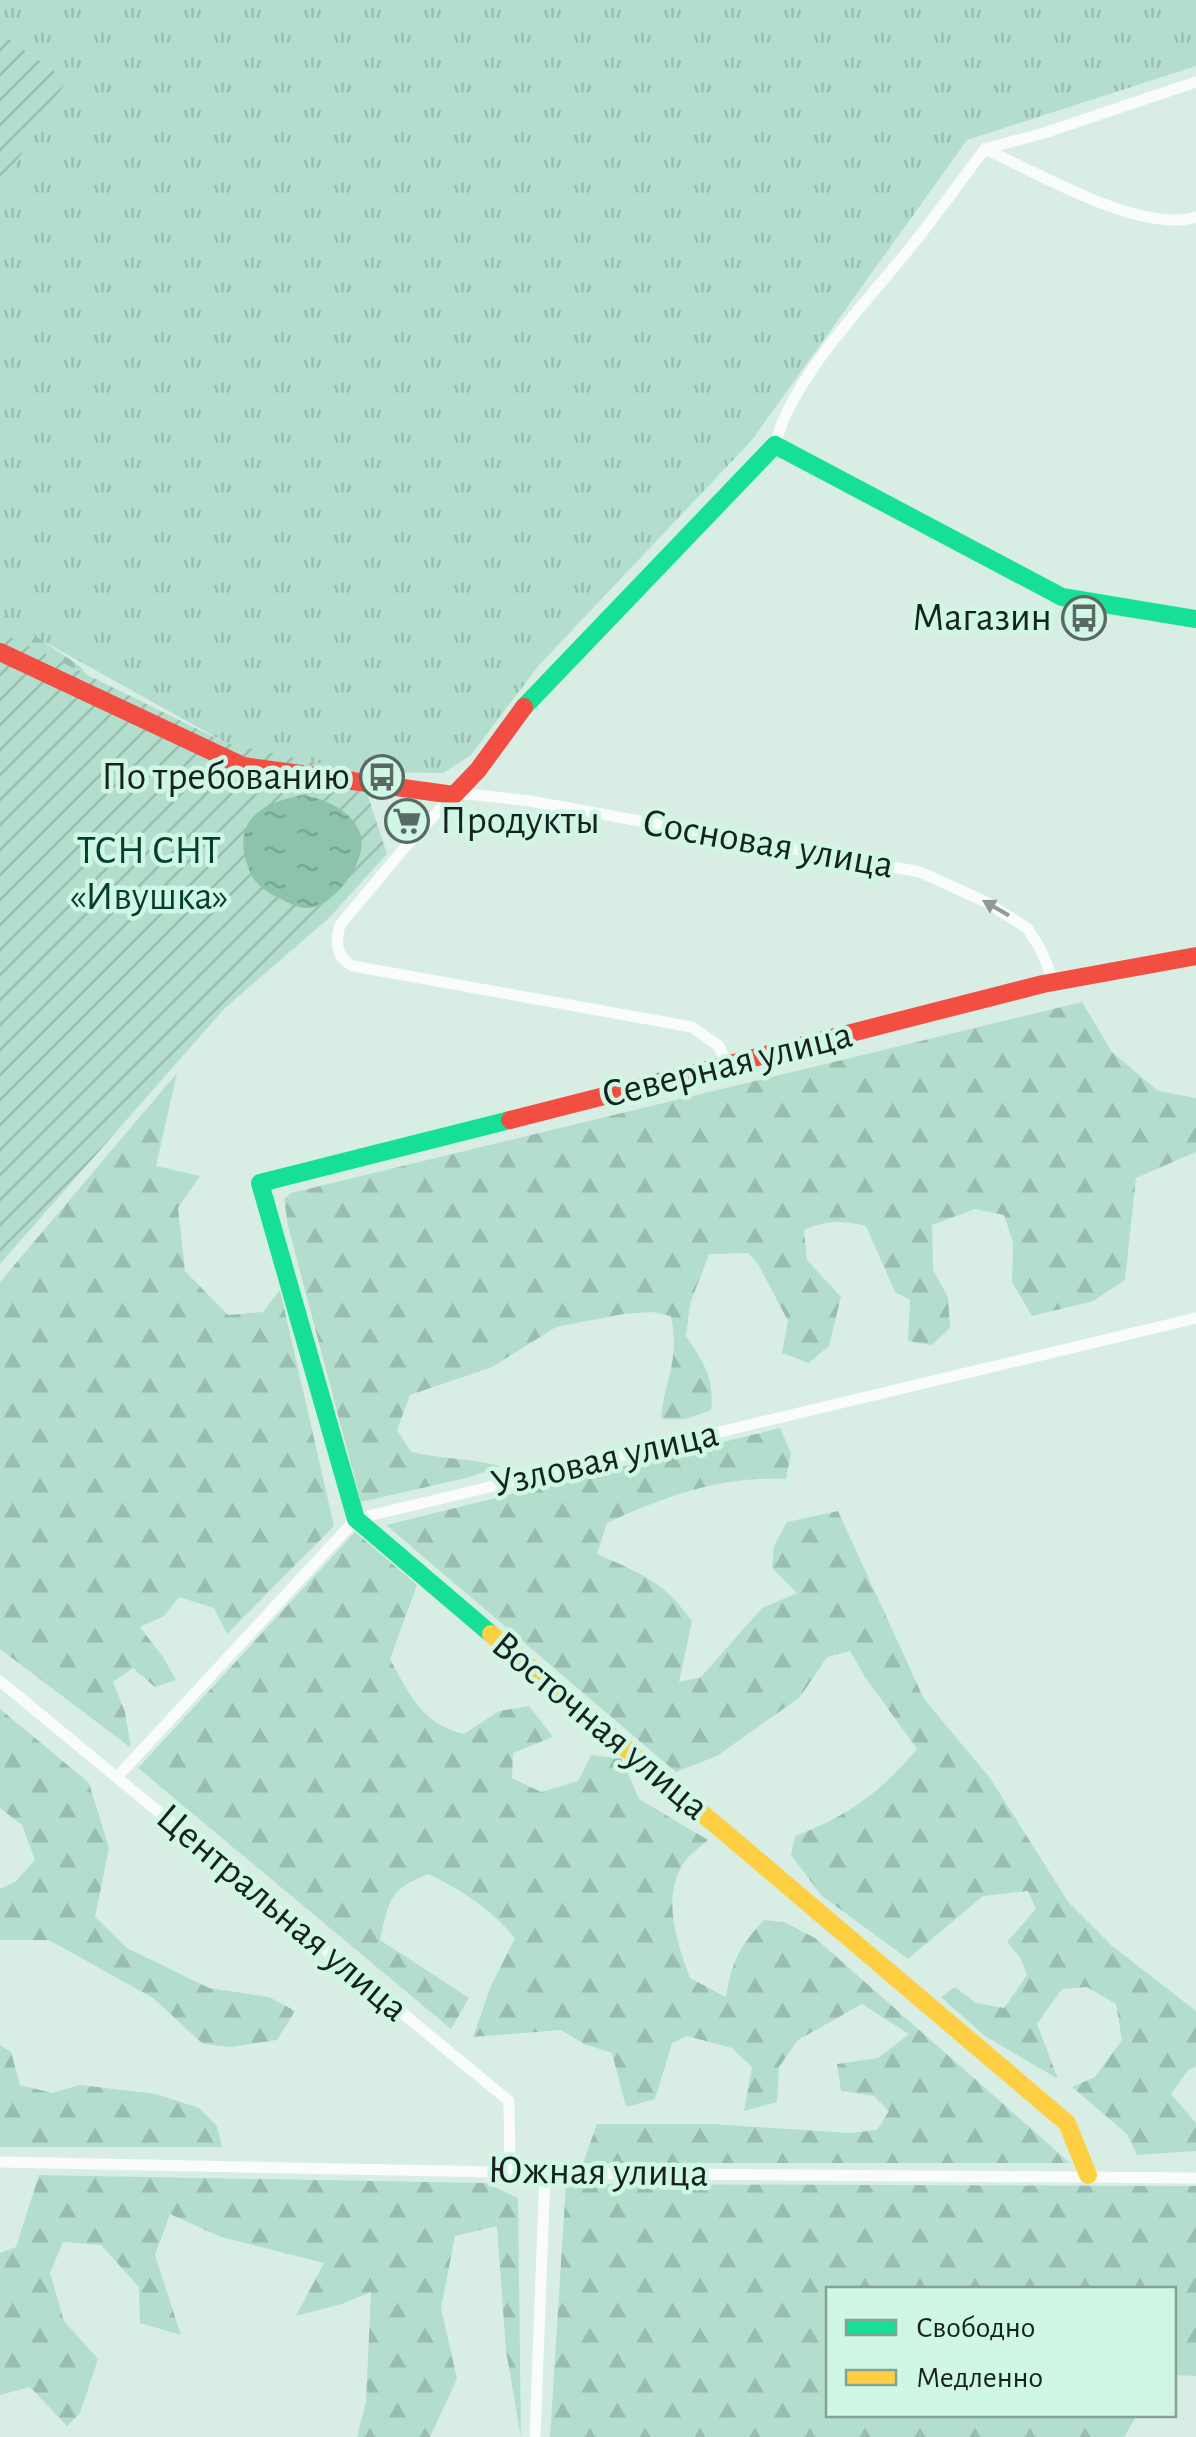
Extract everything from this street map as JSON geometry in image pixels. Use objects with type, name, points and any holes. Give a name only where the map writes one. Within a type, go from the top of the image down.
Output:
[{"type":"street","points":[[727,1064],[719,1046],[692,1028],[344,962],[336,936],[347,914],[477,774],[537,692],[699,529],[775,445],[779,428],[800,392],[853,314],[896,266],[985,150],[1196,82]]},
{"type":"street","points":[[985,150],[1131,215],[1157,221],[1196,218]]},
{"type":"street","points":[[775,445],[1062,597],[1196,618]]},
{"type":"street","points":[[0,652],[243,766],[454,796]]},
{"type":"street","name":"Сосновая улица","points":[[454,796],[470,794],[530,801],[920,872],[986,902],[1027,928],[1054,982]]},
{"type":"street","name":"Северная улица","points":[[356,1518],[260,1183],[1054,982],[1196,956]]},
{"type":"street","name":"Узловая улица","points":[[356,1518],[1196,1318]]},
{"type":"street","points":[[118,1776],[356,1518]]},
{"type":"street","name":"Восточная улица","points":[[356,1518],[1068,2123],[1088,2175]]},
{"type":"street","name":"Центральная улица","points":[[0,1681],[510,2101],[510,2172]]},
{"type":"street","name":"Южная улица","points":[[0,2162],[545,2173],[1196,2178]]},
{"type":"street","points":[[535,2437],[545,2173]]},
{"type":"green space","points":[[0,0],[1196,0],[1196,66],[967,140],[752,440],[540,664],[471,755],[443,773],[360,772],[226,743],[0,617],[0,188],[67,80],[0,33]]},
{"type":"green space","points":[[0,33],[67,80],[0,188]]},
{"type":"green space","points":[[0,612],[81,667],[89,680],[0,641]]},
{"type":"green space","name":"ТСН СНТ «Ивушка»","points":[[0,632],[226,743],[360,772],[387,854],[329,918],[224,1009],[0,1264]]},
{"type":"green space","points":[[1082,1002],[1112,1052],[1158,1091],[1196,1098],[1196,1152],[1136,1178],[1125,1280],[1093,1301],[1032,1316],[1012,1282],[1013,1242],[1004,1215],[975,1209],[932,1225],[933,1270],[948,1297],[950,1328],[932,1345],[908,1341],[910,1300],[895,1292],[866,1226],[819,1224],[804,1230],[807,1260],[841,1297],[829,1346],[809,1363],[782,1353],[788,1321],[758,1264],[748,1253],[709,1254],[690,1304],[686,1336],[706,1371],[711,1410],[686,1419],[661,1419],[673,1358],[671,1316],[652,1312],[623,1314],[556,1327],[492,1367],[410,1395],[397,1430],[411,1452],[500,1466],[470,1477],[361,1502],[288,1226],[284,1199],[291,1193]]},
{"type":"green space","points":[[177,1073],[156,1166],[200,1176],[178,1208],[185,1271],[228,1315],[263,1312],[280,1290],[334,1526],[227,1634],[214,1608],[179,1597],[164,1616],[140,1627],[176,1680],[155,1687],[133,1668],[113,1682],[125,1712],[131,1748],[0,1649],[0,1282]]},
{"type":"green space","points":[[780,1428],[791,1453],[786,1479],[716,1484],[651,1504],[607,1523],[597,1554],[650,1580],[671,1596],[692,1621],[679,1682],[701,1677],[762,1608],[797,1593],[772,1568],[774,1546],[787,1522],[838,1511],[924,1699],[990,1778],[1069,1903],[1111,1945],[1196,2011],[1196,2066],[1188,2070],[1171,2094],[1196,2123],[1196,2151],[1137,2155],[1127,2134],[1072,2087],[1095,2077],[1122,2040],[1116,2004],[1087,1987],[1062,1989],[1037,2024],[1058,2079],[985,2036],[941,1997],[955,1987],[976,2003],[1004,2008],[1027,1975],[1020,1957],[1007,1942],[1036,1909],[1028,1891],[983,1896],[908,1959],[822,1896],[791,1855],[795,1836],[862,1801],[917,1749],[850,1651],[827,1657],[800,1697],[717,1756],[676,1772],[386,1525]]},
{"type":"green space","points":[[355,1532],[417,1585],[390,1659],[427,1715],[464,1734],[499,1711],[529,1706],[553,1737],[513,1753],[512,1778],[541,1792],[578,1781],[591,1755],[622,1759],[639,1799],[708,1840],[682,1865],[673,1896],[677,1938],[690,1978],[726,1997],[734,1964],[748,1938],[764,1920],[784,1922],[815,1938],[1070,2163],[583,2163],[597,2124],[713,2124],[849,2133],[877,2130],[889,2111],[874,2096],[841,2091],[837,2064],[878,2058],[909,2034],[862,2004],[798,2040],[779,2067],[777,2102],[744,2111],[752,2067],[732,2048],[687,2036],[672,2043],[655,2099],[626,2107],[612,2053],[584,2044],[561,2030],[473,2037],[491,1986],[515,1938],[476,1902],[429,1874],[398,1891],[380,1940],[469,1998],[451,2029],[138,1768]]},
{"type":"green space","points":[[0,1709],[89,1783],[109,1848],[95,1917],[127,1948],[209,1988],[269,1997],[295,2011],[277,2040],[231,2047],[203,2044],[153,1998],[49,1940],[0,1940],[0,1889],[15,1882],[35,1860],[22,1825],[0,1808]]},
{"type":"green space","points":[[0,2045],[11,2052],[20,2085],[52,2093],[80,2085],[156,2094],[199,2108],[217,2126],[222,2147],[0,2147]]},
{"type":"green space","points":[[39,2175],[486,2183],[518,2198],[521,2437],[506,2351],[497,2226],[455,2236],[441,2308],[457,2379],[430,2437],[357,2437],[366,2402],[371,2292],[296,2316],[324,2263],[221,2237],[170,2214],[155,2255],[181,2335],[140,2323],[139,2287],[101,2245],[63,2242],[50,2273],[64,2321],[98,2359],[80,2413],[67,2426],[30,2387],[0,2395],[0,2253],[16,2247]]},
{"type":"green space","points":[[566,2184],[1196,2186],[1196,2376],[1176,2375],[1176,2287],[826,2287],[826,2417],[1136,2417],[1124,2437],[550,2437]]},
{"type":"water","points":[[302,795],[342,810],[355,823],[362,841],[355,867],[339,891],[317,906],[306,908],[273,895],[258,884],[250,872],[243,841],[246,828],[260,810]]},
{"type":"traffic: fast","points":[[524,707],[775,445],[1062,597],[1196,619]]},
{"type":"traffic: fast","points":[[491,1634],[356,1519],[260,1183],[510,1120]]},
{"type":"traffic: slow","points":[[491,1634],[1067,2123],[1088,2175]]},
{"type":"traffic: jam","points":[[0,652],[243,766],[454,795],[478,770],[524,707]]},
{"type":"traffic: jam","points":[[510,1120],[1043,984],[1196,956]]},
{"type":"place","name":"Магазин","points":[[1084,618]]},
{"type":"place","name":"По требованию","points":[[382,777]]},
{"type":"place","name":"Продукты","points":[[407,821]]}]
